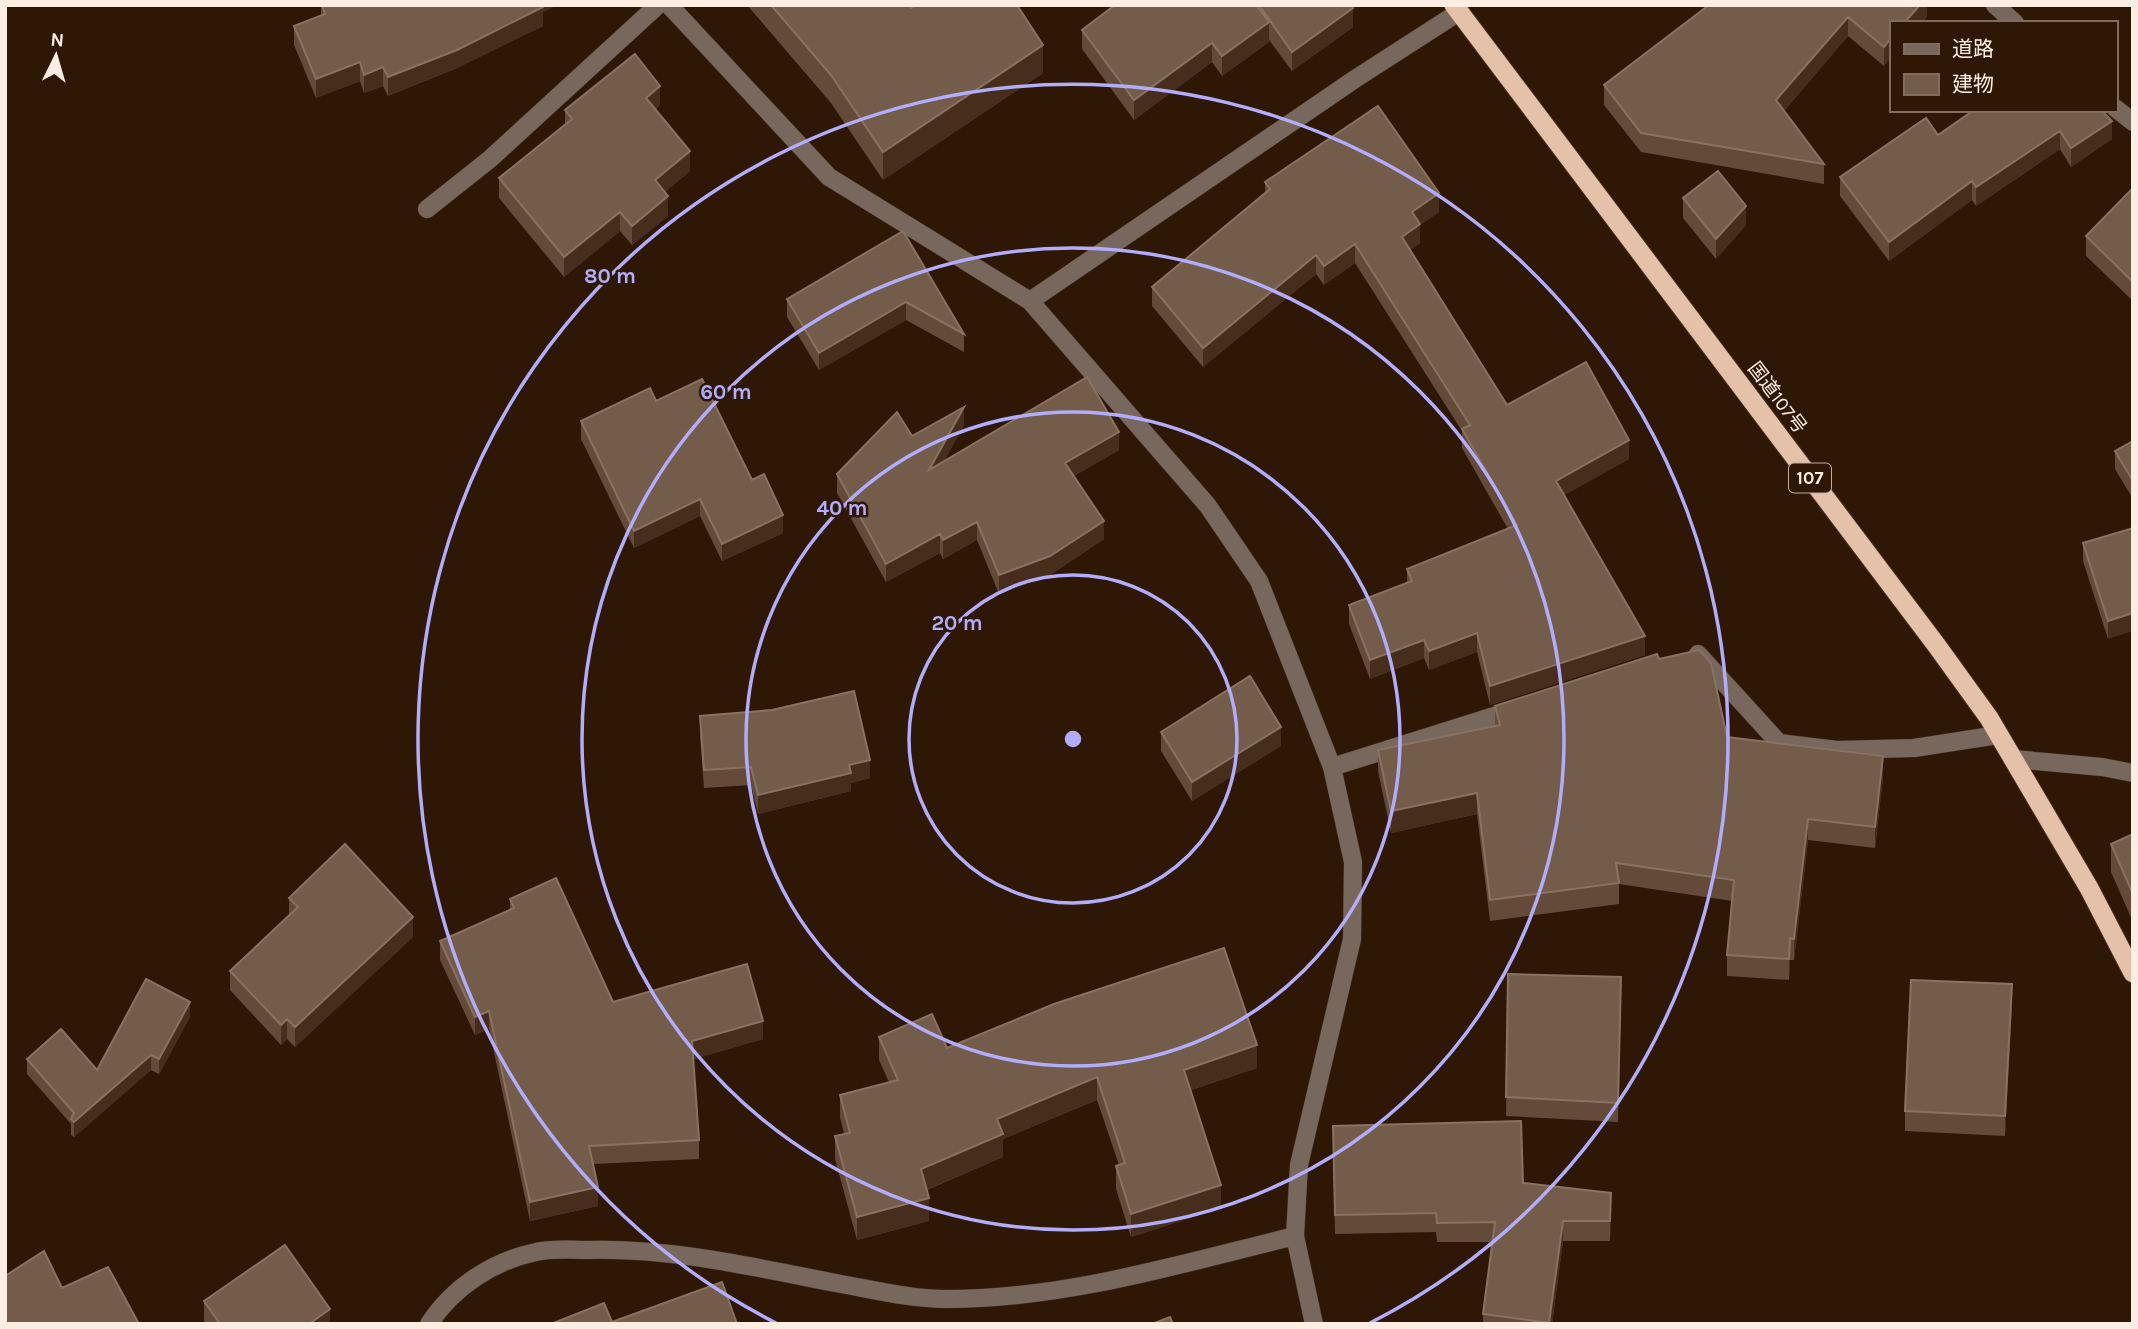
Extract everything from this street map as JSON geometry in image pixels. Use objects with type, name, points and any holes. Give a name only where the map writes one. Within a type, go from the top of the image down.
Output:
[{"type":"highway","name":"国道107号","points":[[1456,9],[1937,646],[2013,759],[2089,888],[2133,972]]},
{"type":"street","points":[[427,209],[490,159],[658,5]]},
{"type":"street","points":[[669,5],[829,177],[1030,301],[1208,506],[1259,581],[1332,767],[1353,862],[1352,939],[1299,1165],[1295,1236],[1314,1324]]},
{"type":"street","points":[[1995,5],[2013,21]]},
{"type":"street","points":[[1030,301],[1456,9]]},
{"type":"street","points":[[2117,110],[2133,122]]},
{"type":"street","points":[[1683,655],[1696,651],[1779,743],[1836,750],[1901,748],[1998,735]]},
{"type":"street","points":[[1332,767],[1527,705]]},
{"type":"street","points":[[2013,759],[2102,767],[2133,773]]},
{"type":"street","points":[[429,1324],[451,1296],[487,1270],[537,1251],[627,1249],[674,1254],[877,1290],[944,1299],[1024,1295],[1121,1280],[1295,1236]]},
{"type":"building","points":[[322,5],[543,7],[457,50],[388,77],[383,67],[364,75],[360,62],[316,79],[294,26],[325,14]]},
{"type":"building","points":[[771,5],[908,5],[911,8],[916,5],[1017,5],[1043,45],[883,152],[831,75]]},
{"type":"building","points":[[1115,5],[1256,5],[1269,22],[1222,56],[1212,43],[1134,100],[1082,30]]},
{"type":"building","points":[[1259,5],[1351,5],[1353,8],[1292,52]]},
{"type":"building","points":[[1709,5],[1920,5],[1906,21],[1890,21],[1890,39],[1884,47],[1848,17],[1776,100],[1824,164],[1641,133],[1604,85]]},
{"type":"building","points":[[635,54],[660,86],[646,98],[690,151],[655,180],[668,196],[632,226],[620,212],[564,257],[499,178],[572,119],[565,110]]},
{"type":"building","points":[[1378,106],[1439,193],[1412,212],[1420,224],[1402,237],[1507,405],[1586,362],[1629,440],[1556,481],[1645,636],[1490,686],[1477,633],[1429,651],[1424,640],[1370,660],[1349,605],[1412,581],[1407,569],[1517,525],[1462,429],[1470,425],[1355,244],[1324,266],[1316,255],[1203,348],[1152,287],[1270,189],[1265,182]]},
{"type":"building","points":[[1971,112],[2103,112],[2112,121],[2071,148],[2060,131],[1976,187],[1972,181],[1889,242],[1840,177],[1926,118],[1938,135]]},
{"type":"building","points":[[1718,171],[1746,206],[1716,239],[1683,198]]},
{"type":"building","points":[[2133,188],[2133,282],[2086,236]]},
{"type":"building","points":[[903,231],[964,334],[906,302],[819,353],[787,299]]},
{"type":"building","points":[[1087,377],[1119,432],[1065,463],[1104,521],[1050,556],[999,575],[977,522],[943,540],[940,534],[886,564],[837,474],[897,412],[912,436],[964,407],[929,470]]},
{"type":"building","points":[[702,379],[752,480],[764,474],[783,515],[722,544],[700,499],[634,531],[581,421],[650,388],[656,401]]},
{"type":"building","points":[[2133,441],[2133,481],[2115,451]]},
{"type":"building","points":[[2133,528],[2133,613],[2108,621],[2083,543]]},
{"type":"building","points":[[1699,650],[1711,663],[1727,737],[1883,756],[1875,827],[1808,819],[1794,939],[1790,938],[1789,959],[1727,955],[1734,880],[1616,863],[1619,883],[1490,900],[1477,793],[1391,811],[1378,750],[1500,725],[1495,706],[1657,654],[1659,659]]},
{"type":"building","points":[[1250,676],[1281,727],[1192,782],[1161,732]]},
{"type":"building","points":[[854,691],[870,760],[849,765],[851,773],[758,795],[751,767],[704,770],[700,716],[772,710]]},
{"type":"building","points":[[2133,834],[2133,894],[2111,844]]},
{"type":"building","points":[[345,844],[413,917],[295,1027],[287,1019],[281,1025],[230,971],[298,907],[289,898]]},
{"type":"building","points":[[556,878],[613,1002],[747,964],[763,1021],[692,1041],[699,1140],[589,1146],[598,1187],[530,1202],[489,1011],[475,1017],[440,941],[514,908],[510,899]]},
{"type":"building","points":[[1224,948],[1257,1045],[1184,1070],[1221,1185],[1131,1214],[1116,1166],[1125,1163],[1097,1077],[997,1119],[1003,1134],[921,1169],[929,1198],[857,1217],[835,1136],[850,1133],[840,1095],[898,1080],[879,1037],[932,1014],[947,1048],[1054,1004]]},
{"type":"building","points":[[1508,974],[1621,977],[1618,1103],[1506,1097]]},
{"type":"building","points":[[146,979],[190,1002],[159,1059],[151,1055],[74,1122],[71,1119],[74,1113],[27,1059],[61,1029],[97,1070]]},
{"type":"building","points":[[1911,980],[2012,984],[2005,1116],[1905,1111]]},
{"type":"building","points":[[1521,1121],[1523,1183],[1611,1193],[1610,1221],[1563,1221],[1549,1323],[1483,1314],[1495,1222],[1437,1223],[1436,1213],[1335,1215],[1333,1126]]},
{"type":"building","points":[[285,1245],[330,1309],[309,1324],[220,1324],[204,1301]]},
{"type":"building","points":[[44,1251],[62,1288],[108,1267],[139,1324],[5,1324],[5,1276]]},
{"type":"building","points":[[722,1282],[737,1324],[551,1324],[604,1303],[612,1322]]},
{"type":"building","points":[[1170,1317],[1173,1324],[1152,1324]]}]
